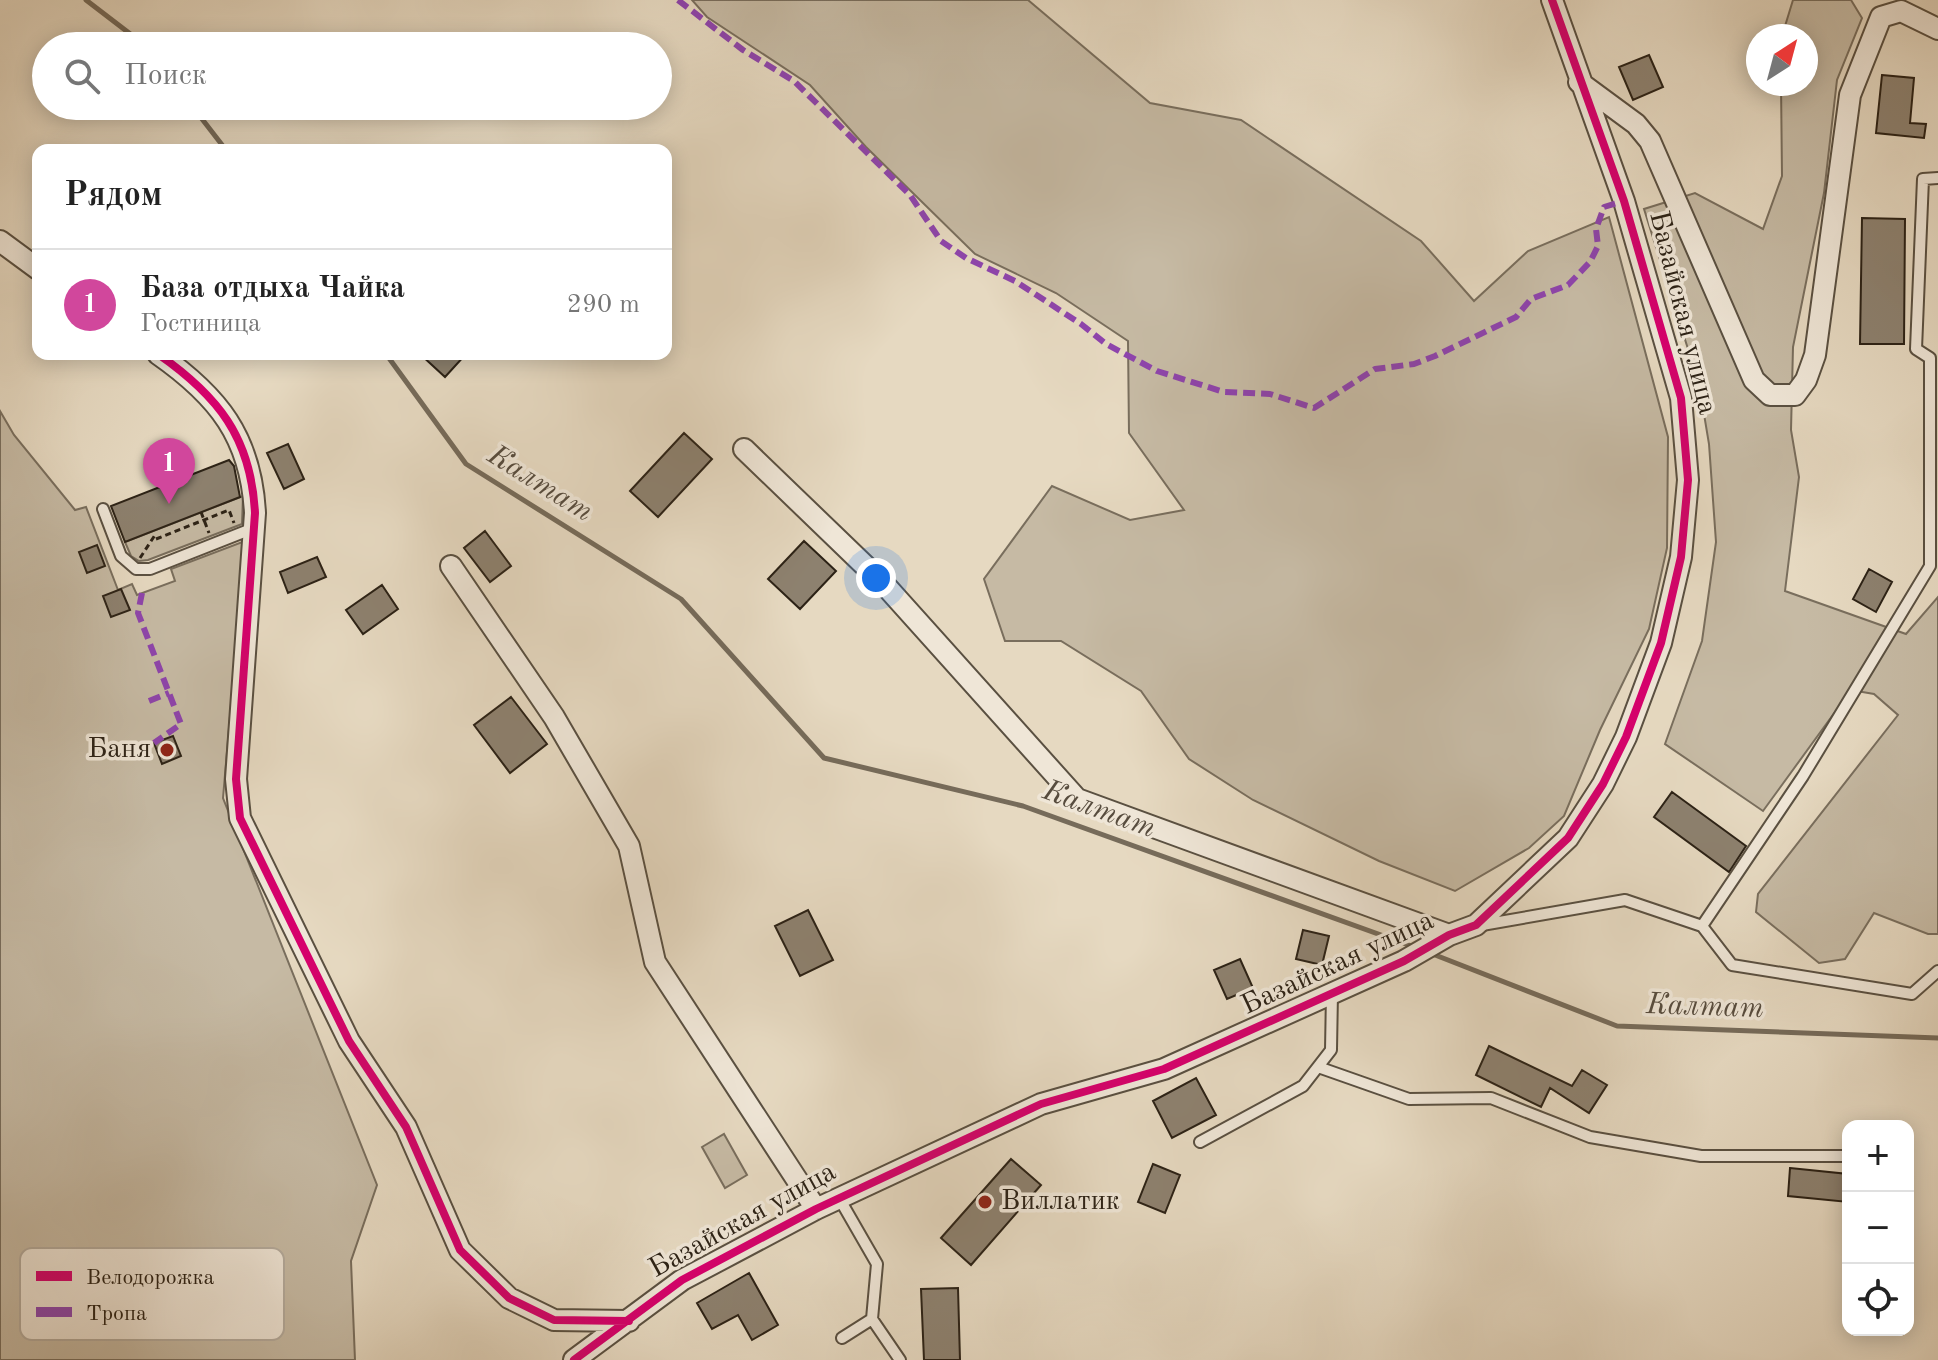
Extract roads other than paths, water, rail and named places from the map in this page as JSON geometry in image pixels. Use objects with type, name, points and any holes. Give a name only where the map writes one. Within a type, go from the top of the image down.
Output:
[{"type":"street","name":"Базайская улица","points":[[574,1360],[682,1280],[816,1209],[1041,1104],[1164,1069],[1404,961],[1476,925],[1568,838],[1603,784],[1626,737],[1661,643],[1681,557],[1688,480],[1681,398],[1624,201],[1552,0]]},
{"type":"street","points":[[1579,82],[1636,124],[1650,141],[1754,380],[1770,395],[1795,395],[1806,380],[1815,355],[1850,95],[1881,17],[1901,11],[1938,29]]},
{"type":"street","points":[[0,241],[32,265]]},
{"type":"street","points":[[166,360],[204,390],[229,421],[251,476],[254,528],[236,790],[240,818],[349,1041],[406,1127],[460,1250],[509,1298],[554,1320],[629,1321]]},
{"type":"street","points":[[744,449],[884,584],[1077,799],[1445,938]]},
{"type":"street","points":[[451,566],[554,717],[629,846],[655,962],[816,1209]]},
{"type":"lane","points":[[1702,926],[1803,776],[1930,566],[1930,358],[1916,349],[1923,179],[1938,178]]},
{"type":"lane","points":[[103,509],[121,556],[133,568],[144,570],[254,528]]},
{"type":"lane","points":[[1476,925],[1625,900],[1702,926],[1732,965],[1912,994],[1938,971]]},
{"type":"lane","points":[[1200,1142],[1303,1086],[1331,1050],[1332,993]]},
{"type":"lane","points":[[1318,1067],[1409,1099],[1491,1098],[1590,1137],[1701,1156],[1842,1156]]},
{"type":"lane","points":[[839,1198],[877,1264],[872,1319],[900,1360]]},
{"type":"lane","points":[[842,1338],[872,1319]]},
{"type":"waterway","name":"Калтат","points":[[86,0],[128,32]]},
{"type":"waterway","name":"Калтат","points":[[203,120],[221,144]]},
{"type":"waterway","name":"Калтат","points":[[390,360],[466,464],[681,599],[824,758],[1023,806],[1417,948]]},
{"type":"waterway","name":"Калтат","points":[[1430,953],[1617,1026],[1938,1038]]},
{"type":"place","name":"База отдыха Чайка","points":[[169,504]]},
{"type":"place","name":"Баня","points":[[167,750]]},
{"type":"place","name":"Виллатик","points":[[985,1202]]}]
